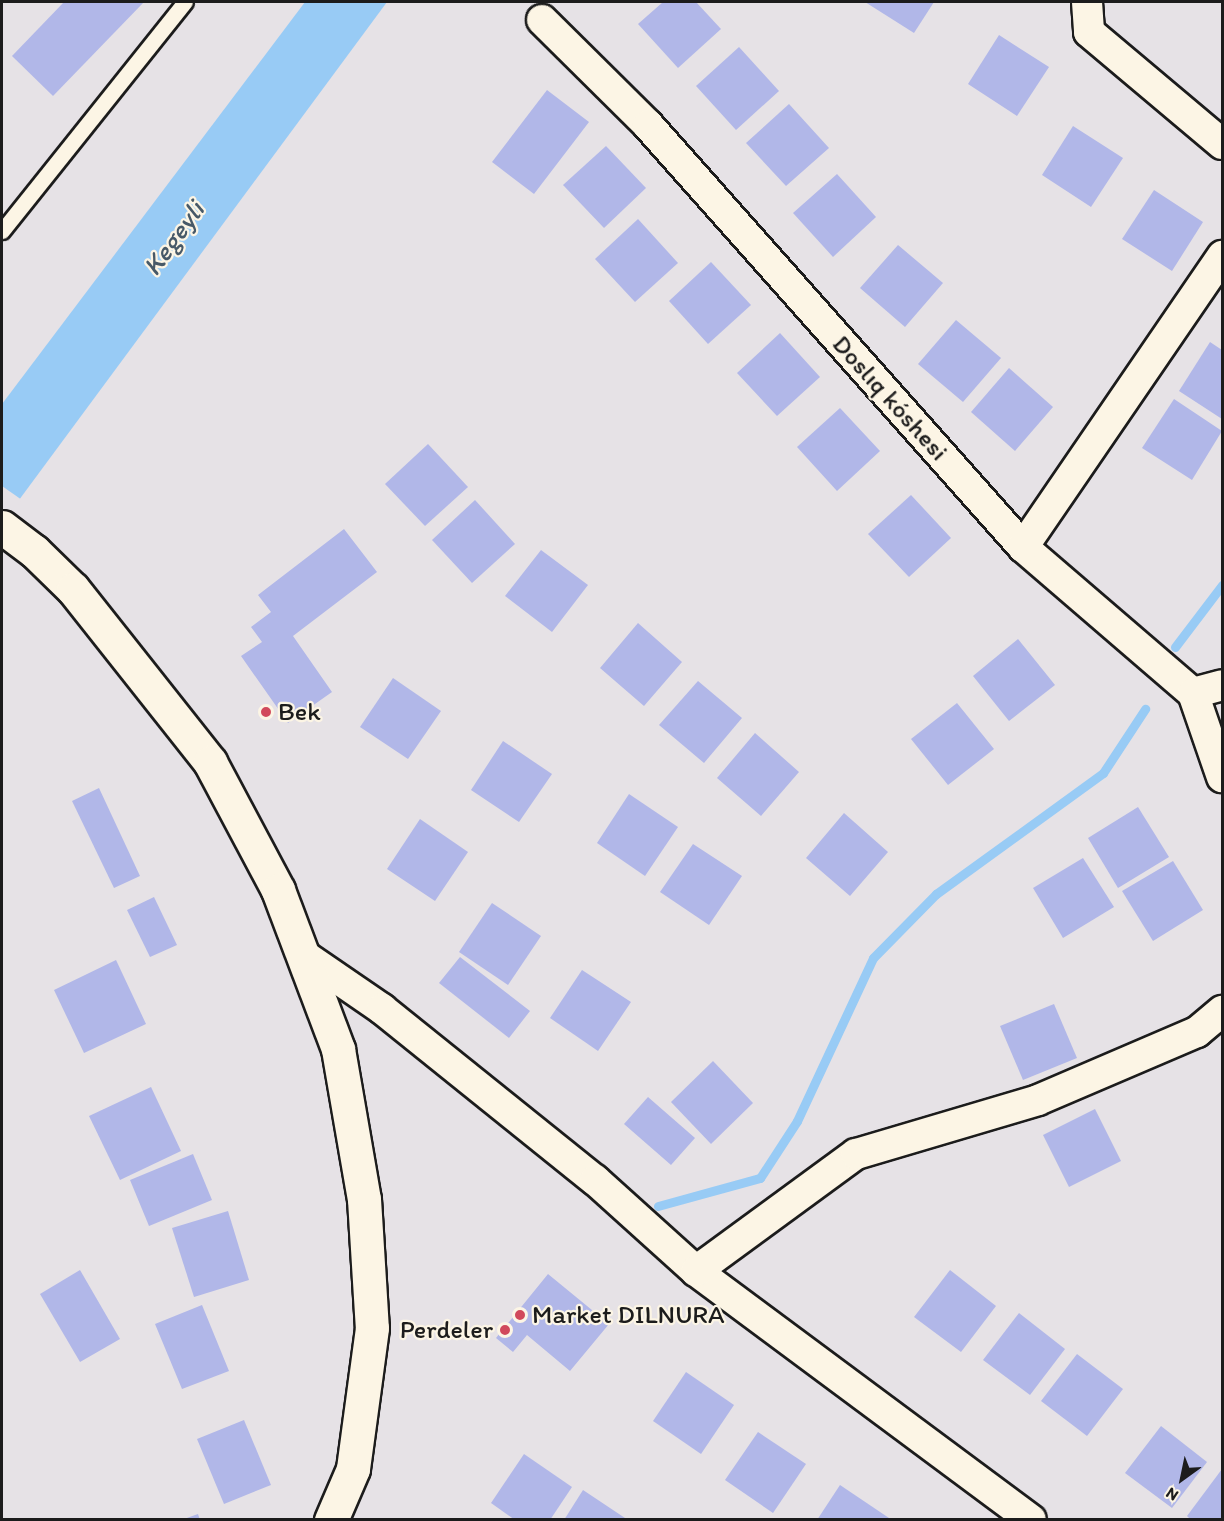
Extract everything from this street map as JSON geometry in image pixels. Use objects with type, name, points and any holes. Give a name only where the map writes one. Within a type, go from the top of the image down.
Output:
[{"type":"main road","points":[[2,527],[34,551],[73,589],[129,656],[210,762],[278,890],[338,1049],[364,1199],[372,1328],[353,1468],[331,1520]]},
{"type":"street","points":[[1087,2],[1089,32],[1222,144]]},
{"type":"street","name":"Doslıq kóshesi","points":[[542,20],[648,125],[1023,547],[1193,693]]},
{"type":"street","points":[[1023,547],[1222,256]]},
{"type":"street","points":[[1222,686],[1193,693],[1222,777]]},
{"type":"street","points":[[302,954],[391,1016],[595,1180],[696,1271],[1031,1520]]},
{"type":"street","points":[[696,1271],[856,1154],[1038,1100],[1197,1032],[1222,1011]]},
{"type":"lane","points":[[2,231],[185,2]]},
{"type":"water","name":"Kegeyli","points":[[305,2],[387,2],[2,523],[2,404]]},
{"type":"pier","points":[[2,486],[22,500],[2,526]]},
{"type":"building","points":[[64,2],[144,2],[53,96],[12,56]]},
{"type":"building","points":[[663,2],[696,2],[721,29],[678,68],[638,24]]},
{"type":"building","points":[[865,2],[934,2],[914,33]]},
{"type":"building","points":[[999,35],[1049,67],[1017,116],[968,84]]},
{"type":"building","points":[[739,47],[779,91],[736,130],[696,86]]},
{"type":"building","points":[[547,90],[589,122],[534,194],[492,162]]},
{"type":"building","points":[[789,104],[829,148],[786,186],[746,143]]},
{"type":"building","points":[[1073,126],[1123,158],[1091,207],[1042,175]]},
{"type":"building","points":[[606,146],[646,188],[604,228],[563,185]]},
{"type":"building","points":[[837,174],[876,217],[833,257],[793,213]]},
{"type":"building","points":[[1154,190],[1203,222],[1172,271],[1122,239]]},
{"type":"building","points":[[638,219],[678,263],[635,302],[595,259]]},
{"type":"building","points":[[898,245],[943,283],[905,327],[860,288]]},
{"type":"building","points":[[711,262],[751,305],[708,344],[669,301]]},
{"type":"building","points":[[956,320],[1001,358],[963,402],[918,364]]},
{"type":"building","points":[[780,333],[820,377],[777,416],[737,373]]},
{"type":"building","points":[[1210,342],[1222,350],[1222,419],[1179,391]]},
{"type":"building","points":[[1009,368],[1053,407],[1015,451],[971,412]]},
{"type":"building","points":[[1174,399],[1222,431],[1192,480],[1142,448]]},
{"type":"building","points":[[840,408],[880,451],[837,491],[797,447]]},
{"type":"building","points":[[428,444],[468,487],[425,526],[385,484]]},
{"type":"building","points":[[911,495],[951,538],[909,577],[868,534]]},
{"type":"building","points":[[475,500],[515,544],[472,583],[432,540]]},
{"type":"building","points":[[344,529],[377,572],[293,636],[332,692],[288,723],[241,656],[262,642],[251,627],[271,612],[258,595]]},
{"type":"building","points":[[541,550],[588,585],[552,632],[505,596]]},
{"type":"building","points":[[638,623],[682,662],[644,706],[600,668]]},
{"type":"building","points":[[1018,639],[1055,685],[1009,721],[973,676]]},
{"type":"building","points":[[393,678],[441,711],[408,759],[360,727]]},
{"type":"building","points":[[698,681],[742,718],[704,763],[659,725]]},
{"type":"building","points":[[957,703],[994,749],[948,785],[911,739]]},
{"type":"building","points":[[755,733],[799,772],[761,816],[717,778]]},
{"type":"building","points":[[503,741],[552,774],[519,822],[471,790]]},
{"type":"building","points":[[99,788],[140,876],[114,888],[72,801]]},
{"type":"building","points":[[629,794],[678,827],[645,876],[597,843]]},
{"type":"building","points":[[1138,807],[1169,857],[1118,888],[1088,838]]},
{"type":"building","points":[[844,813],[888,852],[850,896],[806,858]]},
{"type":"building","points":[[420,819],[468,852],[435,901],[387,869]]},
{"type":"building","points":[[693,844],[742,876],[709,925],[660,892]]},
{"type":"building","points":[[1083,858],[1114,907],[1063,938],[1033,888]]},
{"type":"building","points":[[1173,861],[1203,910],[1153,941],[1122,891]]},
{"type":"building","points":[[154,897],[177,945],[150,957],[127,910]]},
{"type":"building","points":[[492,903],[541,936],[508,985],[459,952]]},
{"type":"building","points":[[460,957],[530,1011],[509,1038],[439,983]]},
{"type":"building","points":[[116,960],[146,1024],[84,1053],[54,990]]},
{"type":"building","points":[[582,970],[631,1002],[598,1051],[550,1018]]},
{"type":"building","points":[[1054,1004],[1077,1058],[1023,1080],[1000,1026]]},
{"type":"building","points":[[713,1061],[753,1103],[711,1144],[671,1102]]},
{"type":"building","points":[[151,1087],[181,1151],[120,1180],[89,1116]]},
{"type":"building","points":[[648,1097],[695,1138],[671,1165],[624,1124]]},
{"type":"building","points":[[1095,1109],[1121,1161],[1069,1187],[1043,1135]]},
{"type":"building","points":[[193,1154],[212,1200],[149,1226],[130,1180]]},
{"type":"building","points":[[228,1211],[249,1280],[194,1297],[172,1228]]},
{"type":"building","points":[[80,1270],[120,1339],[80,1362],[40,1294]]},
{"type":"building","points":[[950,1270],[996,1306],[961,1352],[914,1317]]},
{"type":"building","points":[[548,1274],[609,1324],[570,1371],[527,1335],[513,1352],[496,1338]]},
{"type":"building","points":[[202,1305],[229,1371],[182,1389],[155,1324]]},
{"type":"building","points":[[1019,1313],[1065,1349],[1030,1395],[983,1360]]},
{"type":"building","points":[[1077,1354],[1123,1389],[1087,1436],[1041,1401]]},
{"type":"building","points":[[686,1372],[734,1405],[701,1454],[653,1421]]},
{"type":"building","points":[[244,1420],[271,1485],[224,1504],[197,1439]]},
{"type":"building","points":[[1161,1426],[1207,1462],[1172,1508],[1125,1473]]},
{"type":"building","points":[[758,1432],[806,1464],[773,1513],[725,1480]]},
{"type":"building","points":[[524,1454],[572,1487],[550,1520],[515,1520],[491,1503]]},
{"type":"building","points":[[1222,1469],[1222,1520],[1191,1520],[1187,1516]]},
{"type":"building","points":[[840,1485],[889,1518],[888,1520],[817,1520]]},
{"type":"building","points":[[583,1490],[628,1520],[564,1520]]},
{"type":"building","points":[[198,1514],[200,1520],[184,1520],[184,1519]]},
{"type":"waterway","points":[[1175,647],[1222,585]]},
{"type":"waterway","points":[[658,1206],[760,1178],[797,1121],[873,958],[936,894],[1103,773],[1145,709]]},
{"type":"place","name":"Bek","points":[[266,712]]},
{"type":"place","name":"Market DILNURA","points":[[520,1315]]},
{"type":"place","name":"Perdeler","points":[[505,1330]]}]
